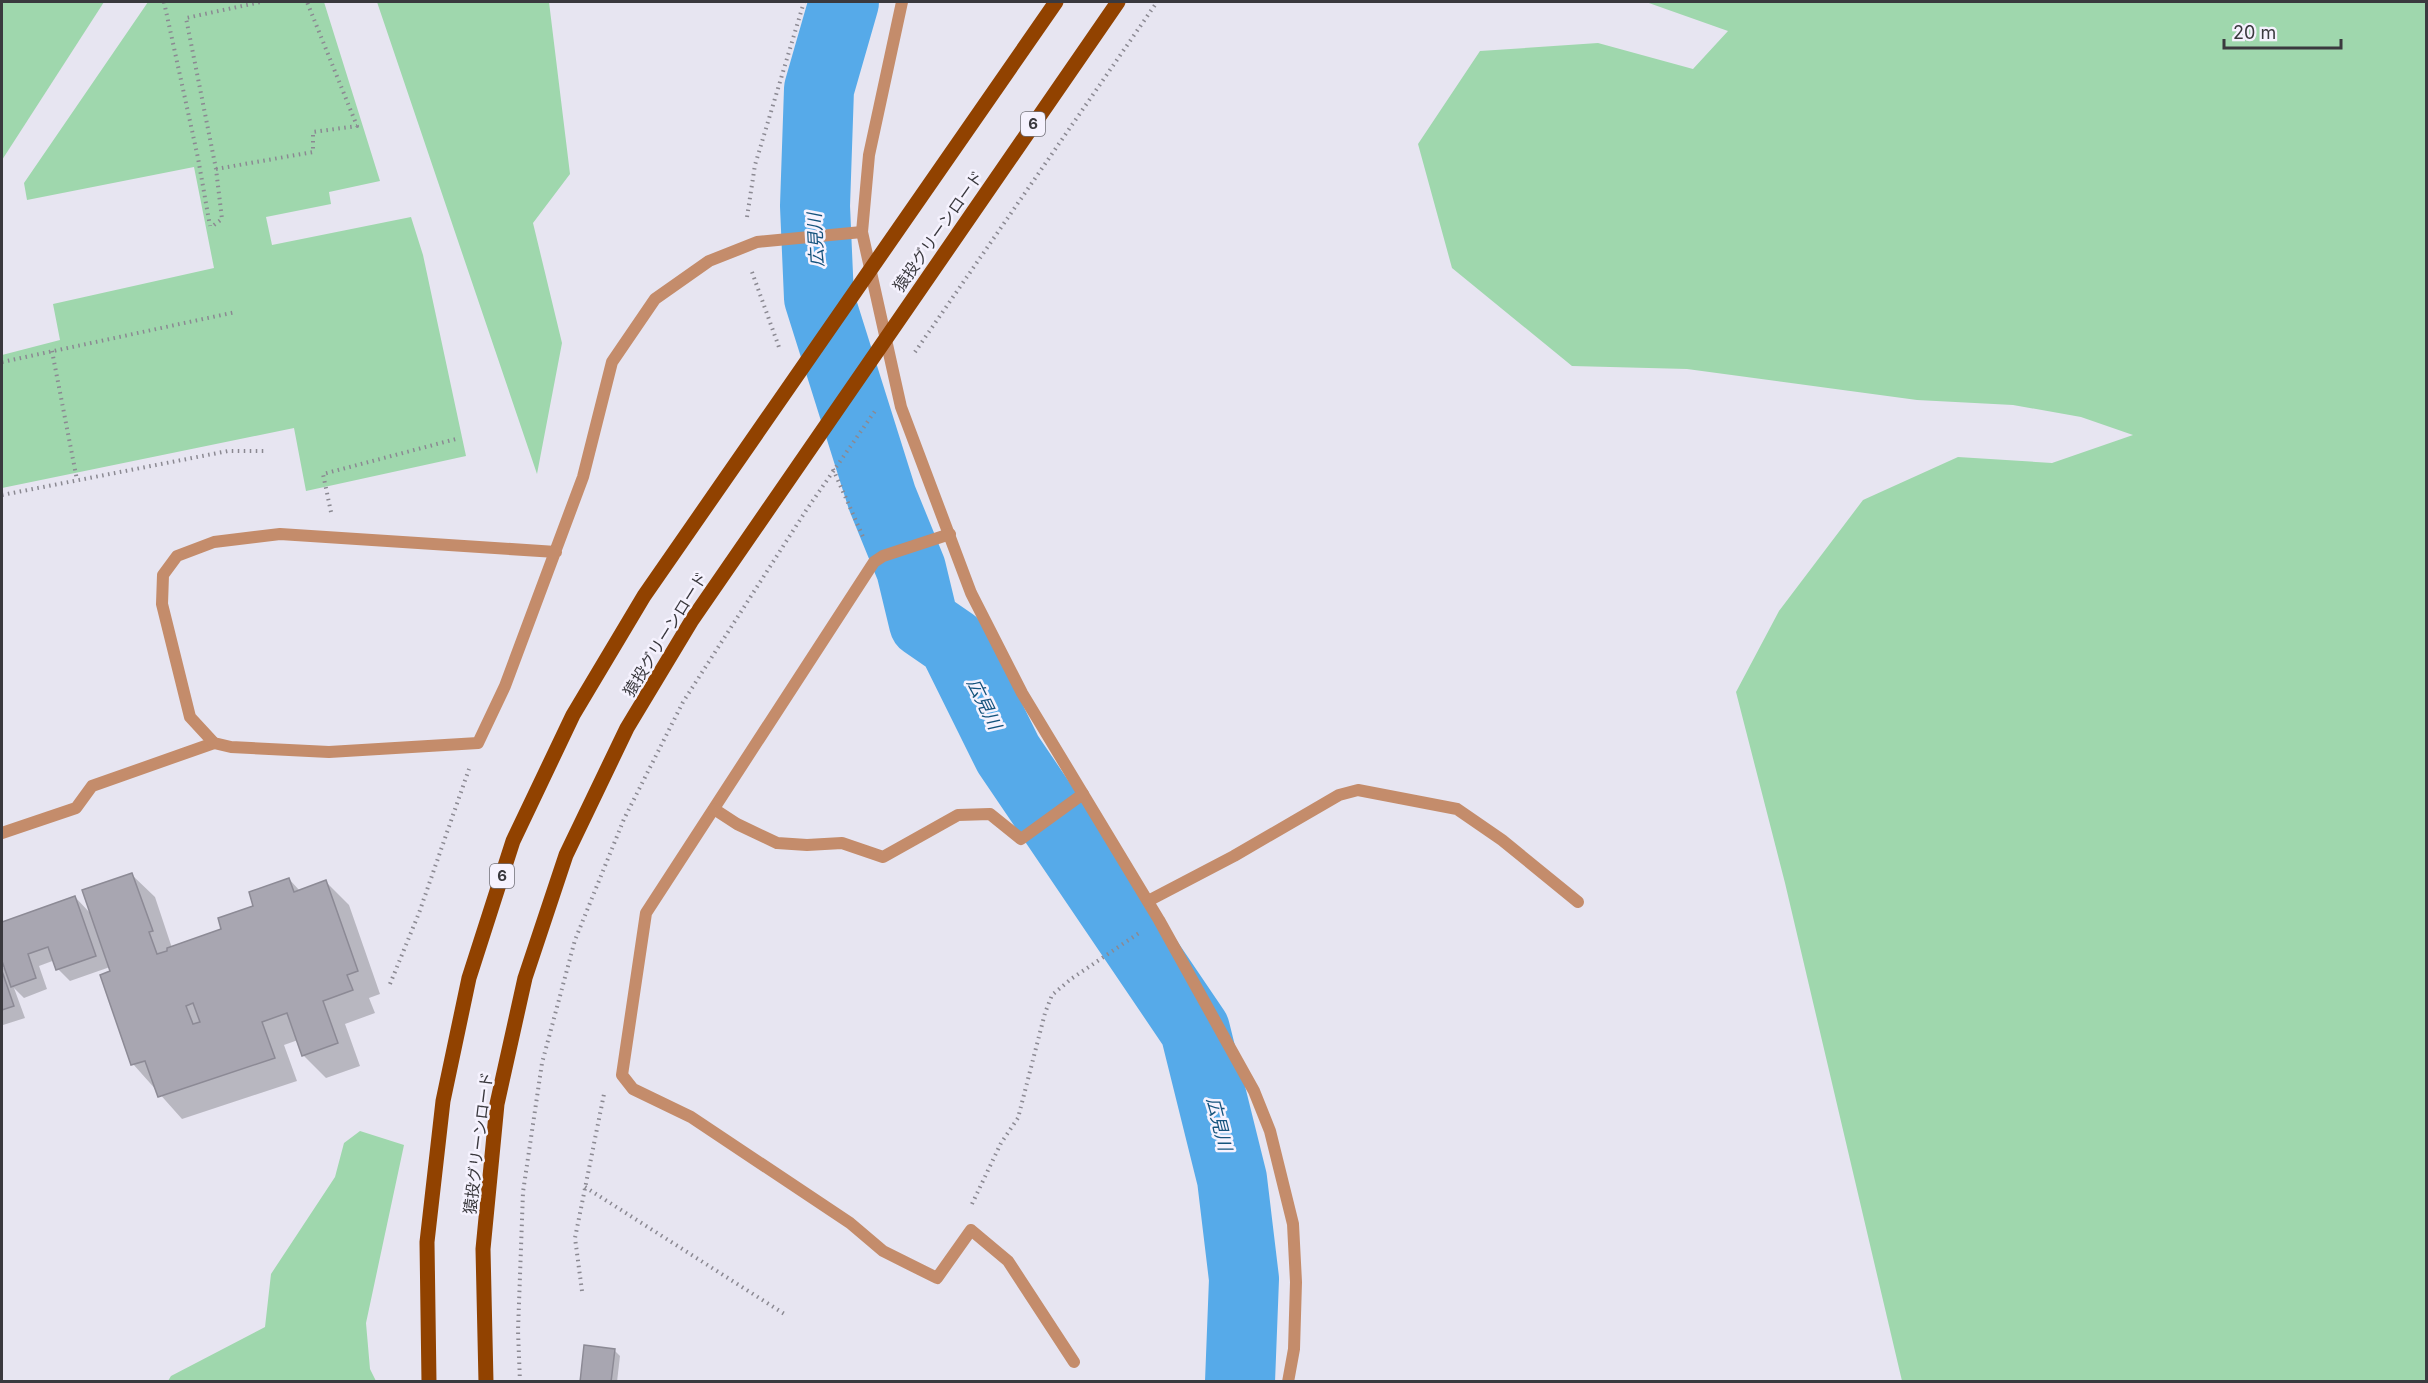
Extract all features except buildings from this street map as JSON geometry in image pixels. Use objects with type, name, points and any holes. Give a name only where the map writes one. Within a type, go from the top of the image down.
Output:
[{"type":"main road","name":"猿投グリーンロード","points":[[429,1382],[427,1242],[443,1101],[470,978],[513,841],[573,715],[644,596],[1056,2]]},
{"type":"main road","name":"猿投グリーンロード","points":[[486,1382],[483,1249],[497,1104],[525,978],[566,855],[627,728],[692,620],[1118,2]]},
{"type":"street","points":[[902,2],[869,155],[862,232],[901,407],[971,593],[1022,693],[1148,901],[1254,1091],[1272,1141],[1293,1224],[1296,1293],[1294,1349],[1288,1382]]},
{"type":"street","points":[[2,833],[76,808],[92,786],[214,743],[231,747],[329,752],[478,743],[505,686],[584,477],[612,362],[655,299],[709,261],[752,244],[862,232]]},
{"type":"street","points":[[214,743],[190,717],[162,604],[163,575],[177,556],[214,542],[280,534],[556,552]]},
{"type":"street","points":[[948,535],[878,559],[646,913],[622,1075],[633,1089],[692,1117],[850,1223],[883,1251],[937,1278],[971,1230],[1008,1261],[1074,1362]]},
{"type":"street","points":[[1148,901],[1234,856],[1339,795],[1358,790],[1457,809],[1502,840],[1578,902]]},
{"type":"street","points":[[714,809],[737,824],[777,843],[807,845],[842,843],[884,857],[958,815],[990,814],[1021,839],[1082,795]]},
{"type":"path","points":[[164,2],[212,226],[222,219],[216,169],[186,18],[261,2]]},
{"type":"path","points":[[216,169],[313,152],[313,132],[357,126],[307,2]]},
{"type":"path","points":[[784,359],[750,265],[752,244],[747,208],[755,165],[804,2]]},
{"type":"path","points":[[975,265],[1158,2]]},
{"type":"path","points":[[2,362],[237,312]]},
{"type":"path","points":[[52,351],[77,480]]},
{"type":"path","points":[[330,537],[332,517],[324,474],[456,439]]},
{"type":"path","points":[[2,495],[228,451],[248,453],[266,451]]},
{"type":"path","points":[[831,465],[878,559]]},
{"type":"path","points":[[520,1382],[518,1331],[523,1191],[542,1063],[575,940],[624,819],[683,702],[807,509]]},
{"type":"path","points":[[390,984],[419,913],[478,743]]},
{"type":"path","points":[[971,1230],[967,1213],[1001,1143],[1018,1118],[1044,1013],[1052,996],[1071,979],[1159,920]]},
{"type":"path","points":[[582,1291],[575,1239],[602,1098],[622,1075]]},
{"type":"path","points":[[585,1187],[786,1315]]},
{"type":"green space","points":[[2,2],[104,2],[2,160]]},
{"type":"green space","points":[[148,2],[324,2],[380,181],[329,192],[331,204],[266,217],[272,245],[411,217],[423,255],[466,456],[306,491],[294,428],[2,488],[2,355],[60,340],[53,304],[214,268],[194,167],[27,200],[24,183]]},
{"type":"green space","points":[[377,2],[549,2],[570,174],[533,223],[562,343],[537,474]]},
{"type":"green space","points":[[1646,2],[2426,2],[2426,1381],[1902,1381],[1785,883],[1736,692],[1779,611],[1863,500],[1958,457],[2052,463],[2133,435],[2081,417],[2013,405],[1917,400],[1687,369],[1572,366],[1452,268],[1418,144],[1480,51],[1598,43],[1693,69],[1728,31]]},
{"type":"green space","points":[[360,1131],[404,1145],[366,1323],[370,1369],[376,1381],[168,1381],[171,1376],[265,1327],[271,1274],[335,1177],[344,1143]]},
{"type":"waterway","name":"広見川","points":[[844,2],[819,89],[815,206],[819,298],[882,498],[911,569],[924,623],[953,643],[1008,754],[1195,1030],[1232,1179],[1244,1279],[1240,1382]]}]
